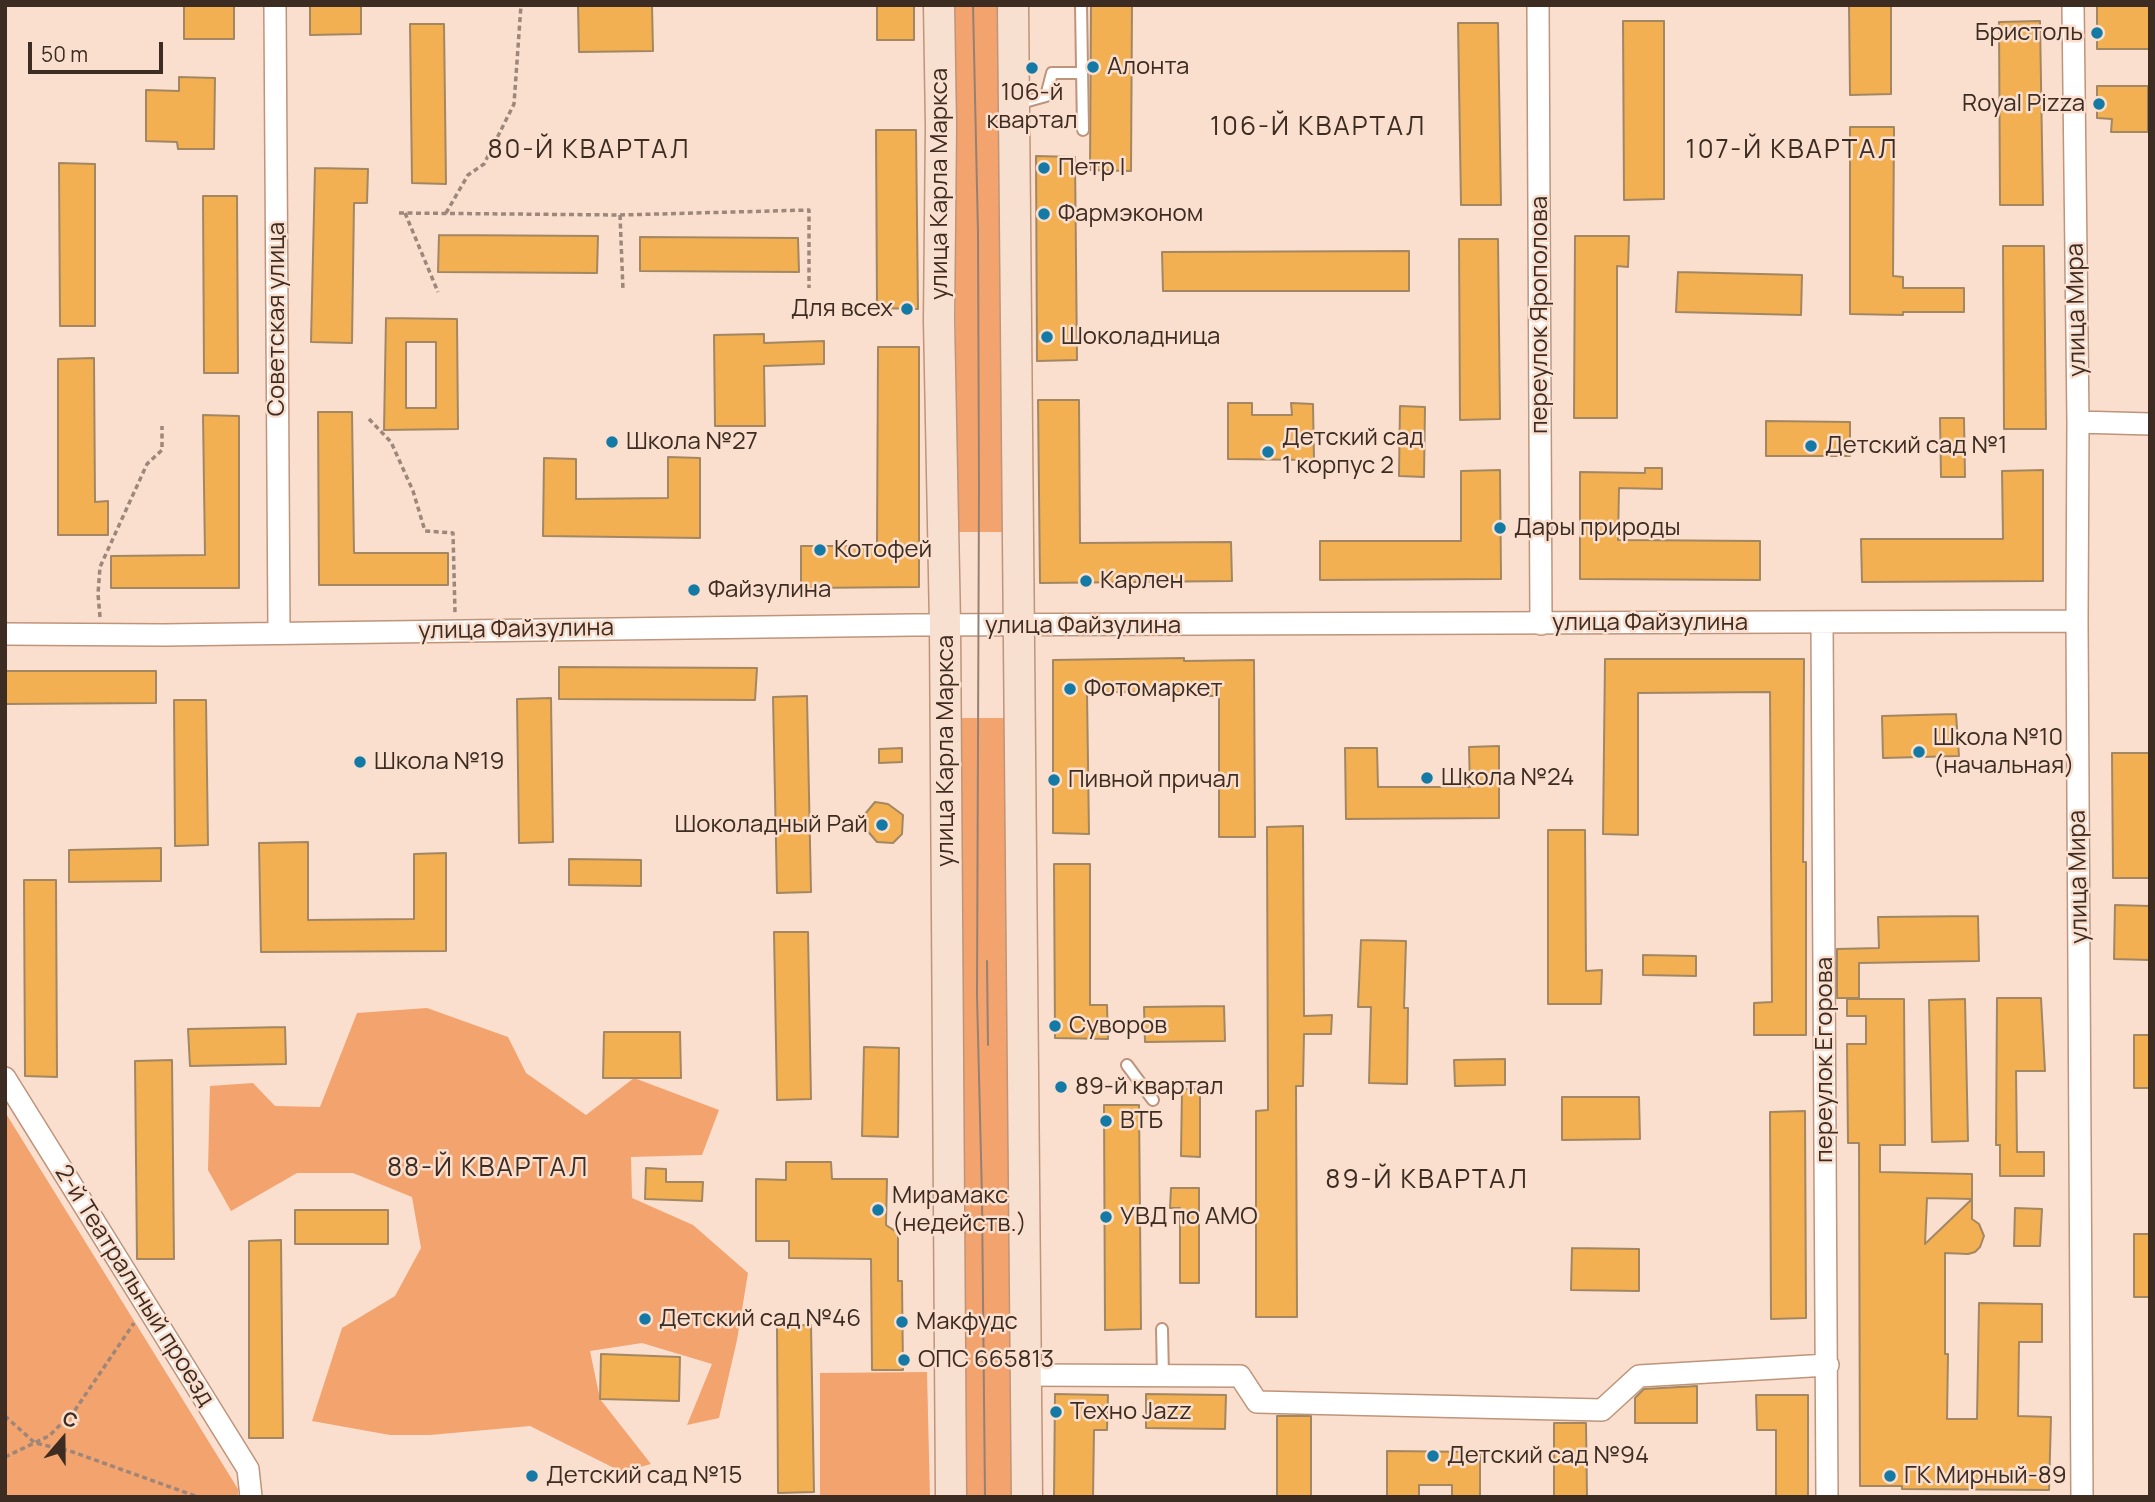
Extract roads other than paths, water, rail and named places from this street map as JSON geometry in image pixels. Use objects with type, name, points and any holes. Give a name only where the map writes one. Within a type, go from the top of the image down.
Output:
[{"type":"main road","name":"улица Карла Маркса","points":[[939,5],[939,320],[945,625],[951,1497]]},
{"type":"main road","points":[[1013,5],[1027,1497]]},
{"type":"street","name":"Советская улица","points":[[275,5],[279,632]]},
{"type":"street","name":"переулок Ярополова","points":[[1538,5],[1541,624]]},
{"type":"street","name":"улица Мира","points":[[2073,5],[2078,422],[2082,1497]]},
{"type":"street","points":[[2078,422],[2150,424]]},
{"type":"street","name":"улица Файзулина","points":[[5,634],[945,625],[2077,621]]},
{"type":"street","name":"переулок Егорова","points":[[1822,623],[1827,1497]]},
{"type":"street","name":"2-й Театральный проезд","points":[[5,1078],[248,1469],[251,1497]]},
{"type":"street","points":[[1025,1375],[1240,1376],[1257,1402],[1602,1410],[1639,1376],[1828,1365]]},
{"type":"lane","points":[[1081,5],[1083,130]]},
{"type":"lane","points":[[1028,101],[1046,96],[1052,74],[1082,73]]},
{"type":"lane","points":[[1127,1065],[1153,1100]]},
{"type":"lane","points":[[1162,1329],[1163,1376]]},
{"type":"tram line","points":[[973,5],[978,233],[977,995],[985,1497]]},
{"type":"tram line","points":[[987,961],[988,1045]]},
{"type":"place","name":"Бристоль","points":[[2097,33]]},
{"type":"place","name":"Алонта","points":[[1093,67]]},
{"type":"place","name":"106-й квартал","points":[[1032,68]]},
{"type":"place","name":"Royal Pizza","points":[[2099,104]]},
{"type":"place","name":"Петр I","points":[[1044,168]]},
{"type":"place","name":"Фармэконом","points":[[1044,214]]},
{"type":"place","name":"Для всех","points":[[907,309]]},
{"type":"place","name":"Шоколадница","points":[[1047,337]]},
{"type":"place","name":"Школа №27","points":[[612,442]]},
{"type":"place","name":"Детский сад №1","points":[[1811,446]]},
{"type":"place","name":"Детский сад 1 корпус 2","points":[[1268,452]]},
{"type":"place","name":"Дары природы","points":[[1500,528]]},
{"type":"place","name":"Котофей","points":[[820,550]]},
{"type":"place","name":"Карлен","points":[[1086,581]]},
{"type":"place","name":"Файзулина","points":[[694,590]]},
{"type":"place","name":"Фотомаркет","points":[[1070,689]]},
{"type":"place","name":"Школа №10 (начальная)","points":[[1919,752]]},
{"type":"place","name":"Школа №19","points":[[360,762]]},
{"type":"place","name":"Школа №24","points":[[1427,778]]},
{"type":"place","name":"Пивной причал","points":[[1054,780]]},
{"type":"place","name":"Шоколадный Рай","points":[[882,825]]},
{"type":"place","name":"Суворов","points":[[1055,1026]]},
{"type":"place","name":"89-й квартал","points":[[1061,1087]]},
{"type":"place","name":"ВТБ","points":[[1106,1121]]},
{"type":"place","name":"Мирамакс (недейств.)","points":[[878,1210]]},
{"type":"place","name":"УВД по АМО","points":[[1106,1217]]},
{"type":"place","name":"Детский сад №46","points":[[645,1319]]},
{"type":"place","name":"Макфудс","points":[[902,1322]]},
{"type":"place","name":"ОПС 665813","points":[[904,1360]]},
{"type":"place","name":"Техно Jazz","points":[[1056,1412]]},
{"type":"place","name":"Детский сад №94","points":[[1433,1456]]},
{"type":"place","name":"Детский сад №15","points":[[532,1476]]},
{"type":"place","name":"ГК Мирный-89","points":[[1890,1476]]},
{"type":"district","name":"106-Й КВАРТАЛ","points":[[1318,128]]},
{"type":"district","name":"80-Й КВАРТАЛ","points":[[589,151]]},
{"type":"district","name":"107-Й КВАРТАЛ","points":[[1792,151]]},
{"type":"district","name":"88-Й КВАРТАЛ","points":[[488,1169]]},
{"type":"district","name":"89-Й КВАРТАЛ","points":[[1427,1181]]}]
